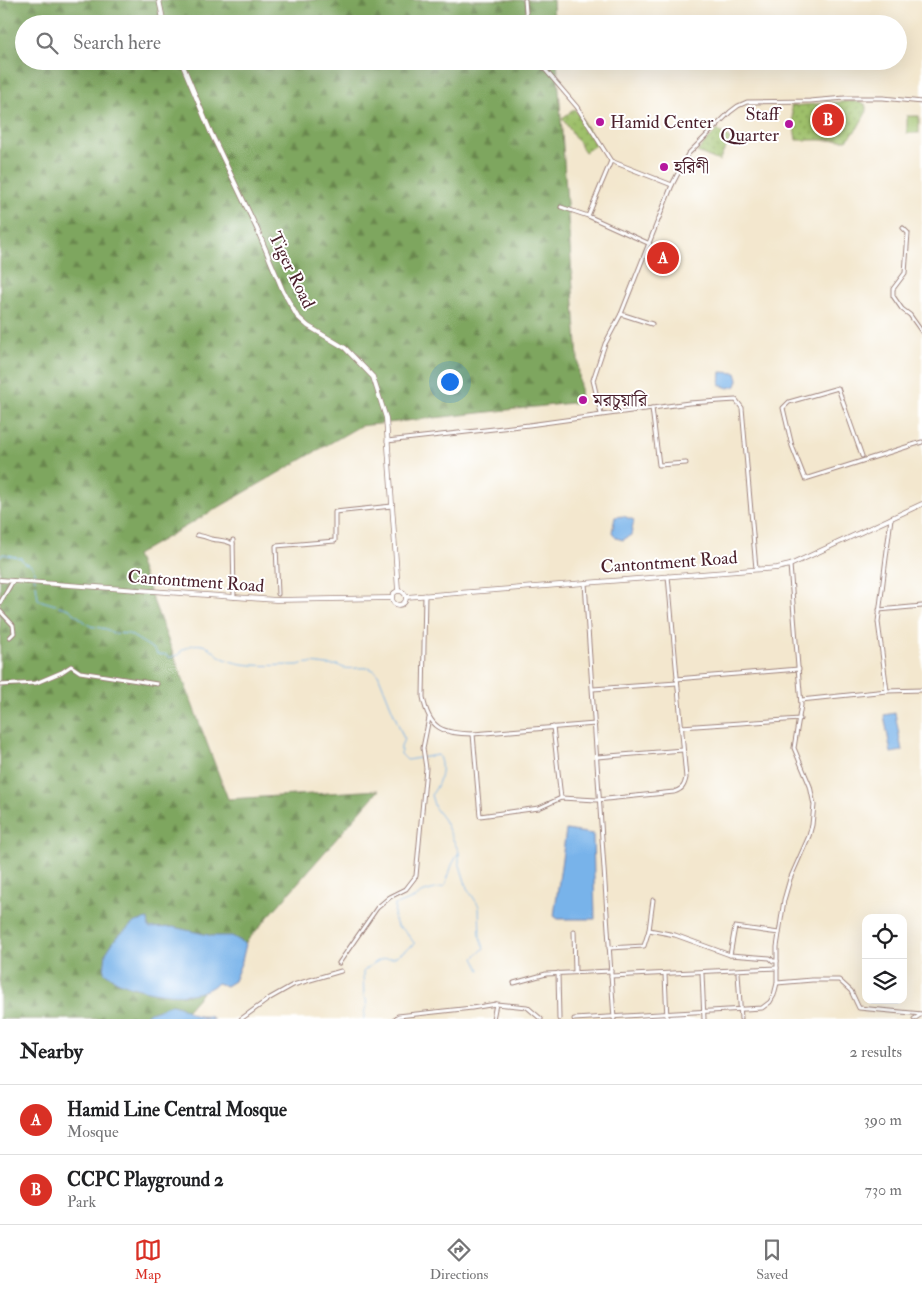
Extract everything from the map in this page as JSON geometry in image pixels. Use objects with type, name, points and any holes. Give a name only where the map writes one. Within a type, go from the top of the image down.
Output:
[{"type":"street","points":[[159,0],[162,15]]},
{"type":"street","points":[[525,0],[526,15]]},
{"type":"street","name":"Tiger Road","points":[[185,70],[211,133],[257,229],[283,291],[297,316],[308,326],[345,348],[373,377],[386,418],[398,590]]},
{"type":"street","points":[[545,70],[577,107],[611,161],[672,185]]},
{"type":"street","points":[[601,414],[593,380],[605,344],[622,314],[672,185],[688,154],[730,112],[747,102],[854,98],[883,98],[922,102]]},
{"type":"street","points":[[588,216],[611,161]]},
{"type":"street","points":[[561,207],[588,216],[650,244]]},
{"type":"street","points":[[903,228],[908,233],[905,273],[893,289],[893,296],[922,332]]},
{"type":"street","points":[[622,314],[652,324]]},
{"type":"street","points":[[862,456],[838,388],[789,402],[783,408],[792,446],[805,479],[922,442]]},
{"type":"street","points":[[388,441],[531,425],[689,403],[736,400],[742,408],[756,570]]},
{"type":"street","points":[[652,408],[659,465],[686,463]]},
{"type":"street","name":"Cantontment Road","points":[[406,597],[756,570],[790,565],[922,504]]},
{"type":"street","points":[[278,594],[276,546],[335,541],[335,512],[392,506]]},
{"type":"street","points":[[887,692],[878,622],[892,518]]},
{"type":"street","points":[[197,536],[223,539],[233,545]]},
{"type":"street","points":[[233,540],[234,597]]},
{"type":"street","points":[[574,1019],[762,1008],[774,996],[779,933],[784,900],[790,879],[809,836],[814,805],[810,786],[794,748],[800,719],[801,700],[790,565]]},
{"type":"street","points":[[473,734],[480,816],[539,808],[561,798],[600,800],[674,792],[682,789],[686,778],[676,683],[668,576]]},
{"type":"street","name":"Cantontment Road","points":[[0,580],[276,600],[391,598]]},
{"type":"street","points":[[0,603],[13,581]]},
{"type":"street","points":[[585,583],[614,1018]]},
{"type":"street","points":[[398,590],[403,592],[406,597],[404,602],[399,605],[394,603],[391,598],[393,593],[398,590]]},
{"type":"street","points":[[425,595],[423,697],[429,718],[442,730],[453,734],[473,734],[595,724]]},
{"type":"street","points":[[879,610],[922,606]]},
{"type":"street","points":[[0,611],[13,625],[14,633],[10,637]]},
{"type":"street","points":[[0,685],[36,683],[62,672],[70,666],[80,672],[156,684]]},
{"type":"street","points":[[676,679],[799,668]]},
{"type":"street","points":[[593,689],[676,683]]},
{"type":"street","points":[[801,700],[887,692],[890,690],[922,690]]},
{"type":"street","points":[[339,963],[377,908],[390,897],[406,889],[416,876],[426,768],[423,748],[429,718]]},
{"type":"street","points":[[681,727],[800,719]]},
{"type":"street","points":[[553,727],[561,798]]},
{"type":"street","points":[[597,757],[683,750]]},
{"type":"street","points":[[609,948],[644,946],[649,930],[653,900]]},
{"type":"street","points":[[730,955],[735,927],[779,933]]},
{"type":"street","points":[[649,930],[675,935],[730,955],[770,958],[773,961],[777,961]]},
{"type":"street","points":[[574,931],[575,972]]},
{"type":"street","points":[[611,976],[777,968]]},
{"type":"street","points":[[241,1019],[270,998],[292,986],[341,971]]},
{"type":"street","points":[[514,984],[546,974],[611,971]]},
{"type":"street","points":[[558,973],[559,1019]]},
{"type":"street","points":[[738,973],[741,1019]]},
{"type":"street","points":[[702,974],[704,1019]]},
{"type":"street","points":[[665,976],[667,1019]]},
{"type":"street","points":[[776,983],[839,980],[851,991],[859,1008],[922,1014]]},
{"type":"street","points":[[395,1019],[398,1016],[496,1004],[527,1007],[541,1019]]},
{"type":"street","points":[[493,1019],[496,1004]]},
{"type":"street","points":[[914,1019],[922,1014]]},
{"type":"green space","points":[[0,0],[553,0],[554,15],[15,15],[15,70],[558,70],[581,402],[360,426],[136,555],[228,799],[379,790],[179,1019],[0,1019]]},
{"type":"green space","points":[[853,101],[865,104],[867,111],[857,129],[847,140],[796,140],[791,106]]},
{"type":"green space","points":[[575,109],[597,144],[585,152],[562,118]]},
{"type":"green space","points":[[907,116],[919,116],[919,133],[907,133]]},
{"type":"green space","points":[[717,130],[730,139],[719,161],[697,152]]},
{"type":"water","points":[[721,372],[736,373],[738,380],[736,386],[728,388],[720,385]]},
{"type":"water","points":[[623,516],[634,520],[631,535],[623,540],[616,538],[612,532],[615,517]]},
{"type":"water","points":[[895,713],[902,751],[891,753],[884,715]]},
{"type":"water","points":[[566,830],[593,834],[595,919],[558,919],[554,916]]},
{"type":"water","points":[[148,919],[149,928],[173,927],[213,936],[232,936],[246,944],[234,981],[226,986],[217,983],[208,989],[196,993],[168,994],[127,985],[104,972],[106,953],[115,939],[135,922]]},
{"type":"water","points":[[173,1004],[197,1016],[209,1016],[214,1019],[141,1019],[150,1012]]},
{"type":"waterway","points":[[0,557],[3,554],[21,558],[24,563],[32,567],[35,580]]},
{"type":"waterway","points":[[36,584],[38,599],[69,609],[90,626],[106,629],[113,633],[129,634],[155,650],[157,654],[167,655],[169,658],[180,654],[180,652],[190,646],[199,645],[206,646],[222,658],[241,664],[298,665],[307,663],[338,665],[348,668],[369,668],[378,674],[404,739],[401,746],[401,754],[407,760],[438,755],[441,765],[441,776],[431,795],[435,808],[444,820],[459,852],[452,865],[445,886],[421,893],[415,898],[395,905],[394,917],[397,926],[405,931],[415,944],[393,958],[385,958],[377,962],[363,972],[364,997],[367,1001],[364,1019]]},
{"type":"waterway","points":[[459,853],[459,862],[467,888],[479,906],[480,937],[484,948],[474,958],[480,970]]},
{"type":"place","name":"CCPC Playground 2","points":[[828,120]]},
{"type":"place","name":"Hamid Center","points":[[600,122]]},
{"type":"place","name":"Staff Quarter","points":[[789,124]]},
{"type":"place","name":"হরিণী","points":[[664,167]]},
{"type":"place","name":"Hamid Line Central Mosque","points":[[663,258]]},
{"type":"place","name":"মরচুয়ারি","points":[[583,400]]}]
